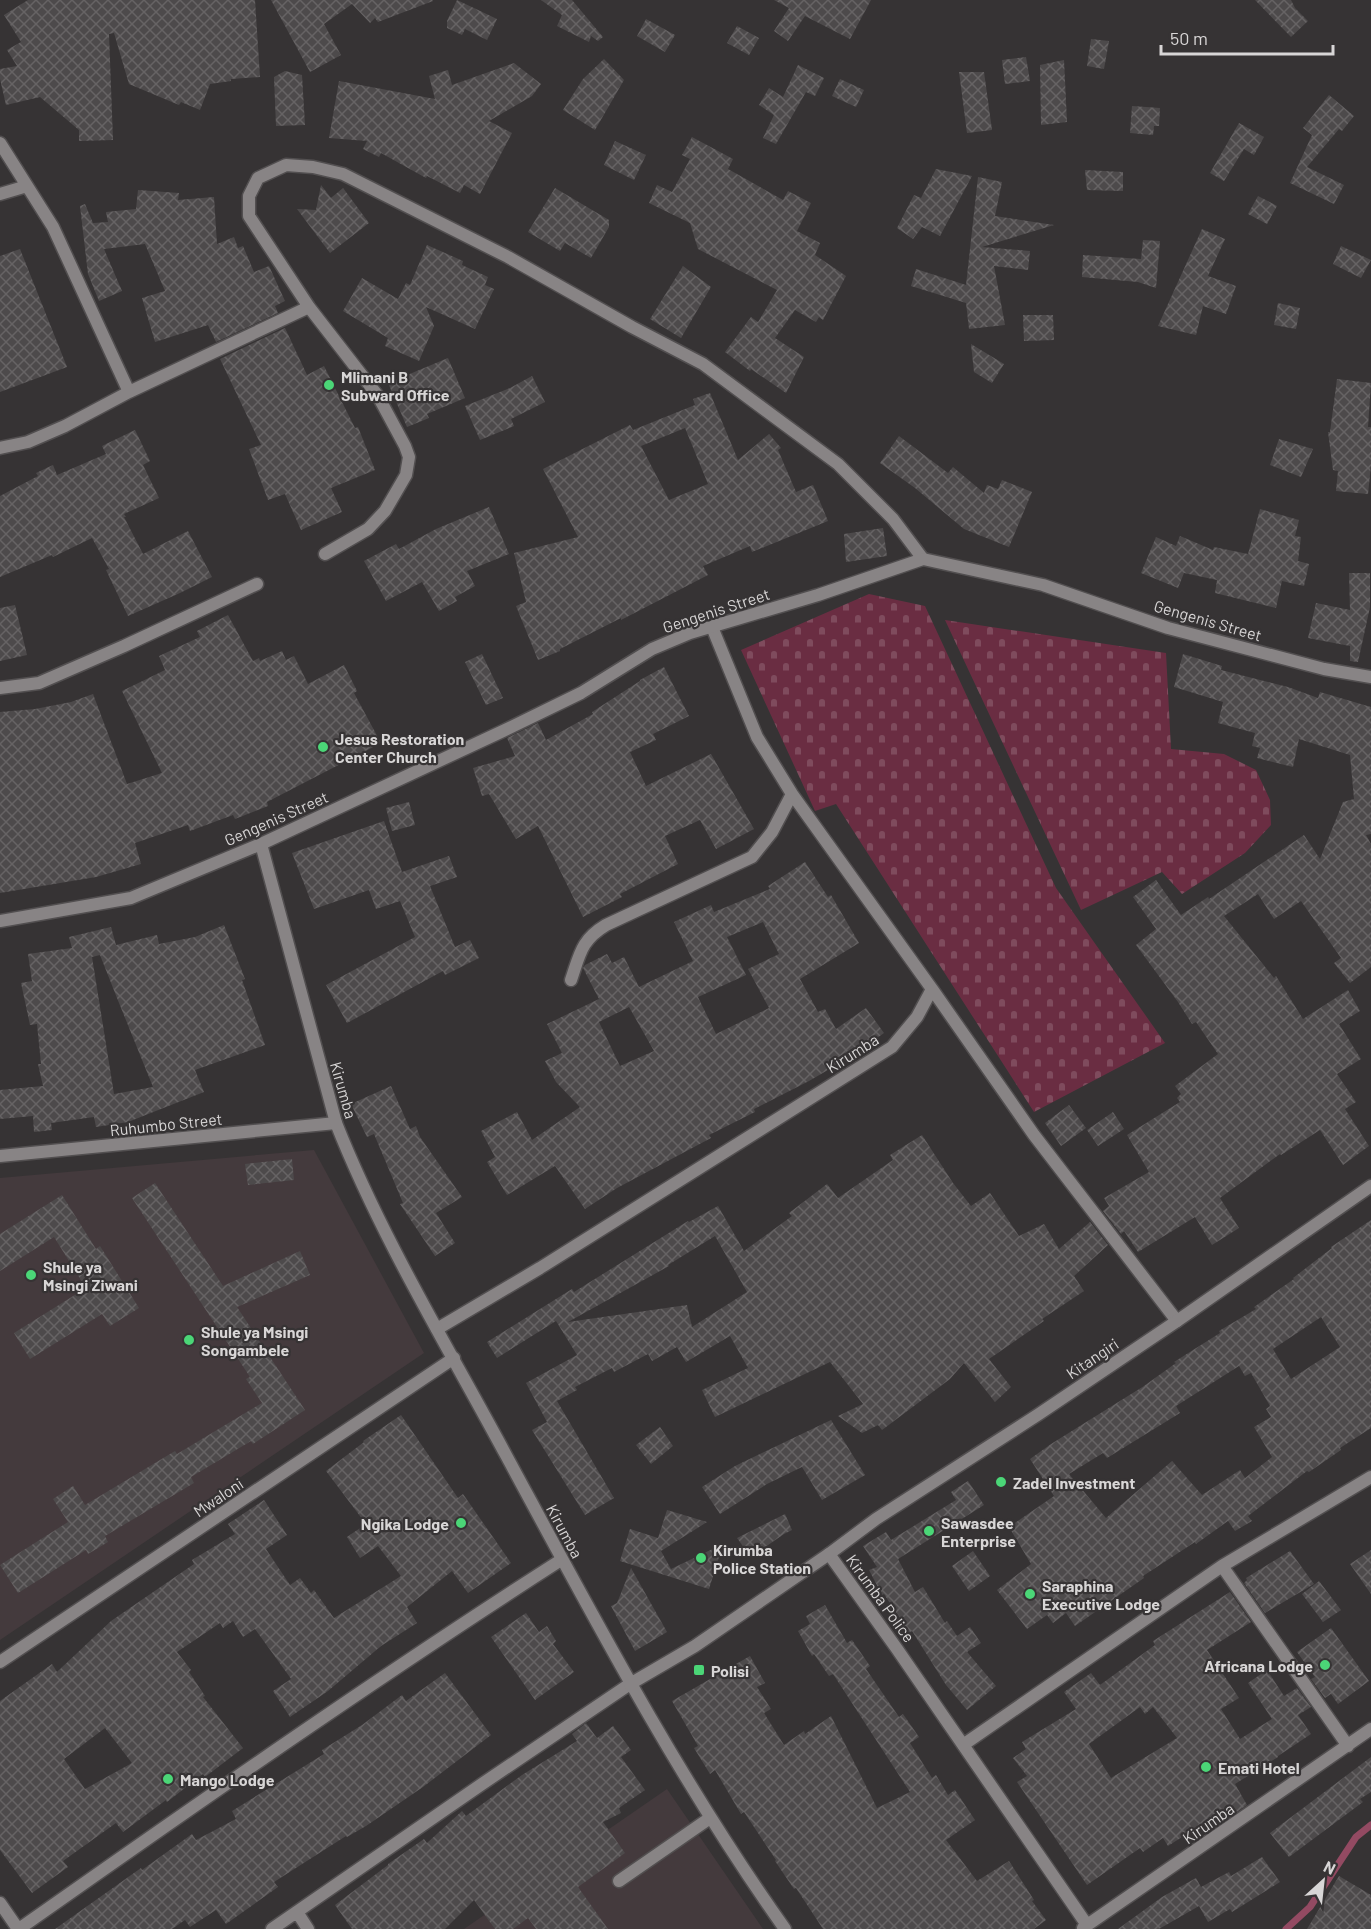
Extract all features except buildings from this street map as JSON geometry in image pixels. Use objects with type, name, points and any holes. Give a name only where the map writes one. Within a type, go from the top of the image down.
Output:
[{"type":"street","points":[[0,143],[53,227],[129,392]]},
{"type":"street","points":[[325,554],[368,529],[385,511],[406,475],[409,457],[378,396],[309,307],[249,216],[249,196],[258,178],[286,165],[313,167],[354,179],[508,256],[703,364],[838,464],[893,519],[924,559]]},
{"type":"street","points":[[0,194],[27,186]]},
{"type":"street","points":[[0,448],[28,442],[65,426],[129,392],[309,307]]},
{"type":"street","name":"Gengenis Street","points":[[0,921],[131,898],[261,844],[581,693],[652,649],[690,633],[818,595],[924,559],[1043,585],[1168,628],[1324,669],[1371,678]]},
{"type":"street","points":[[0,688],[39,683],[257,584]]},
{"type":"street","points":[[712,627],[757,737],[792,794],[1034,1135],[1177,1321]]},
{"type":"street","points":[[571,980],[583,946],[592,934],[606,925],[752,857],[772,832],[792,794]]},
{"type":"street","name":"Kirumba","points":[[261,844],[336,1123],[353,1166],[376,1215],[630,1684]]},
{"type":"street","name":"Kirumba","points":[[437,1329],[540,1268],[892,1047],[917,1017],[932,989]]},
{"type":"street","name":"Ruhumbo Street","points":[[0,1156],[336,1123]]},
{"type":"street","name":"Kitangiri","points":[[829,1554],[876,1519],[1039,1414],[1177,1321],[1371,1186]]},
{"type":"street","name":"Mwaloni","points":[[0,1662],[453,1358]]},
{"type":"street","points":[[963,1745],[1222,1566],[1371,1477]]},
{"type":"street","name":"Kirumba Police","points":[[630,1684],[694,1646],[829,1554],[963,1745],[1085,1927]]},
{"type":"street","points":[[0,1903],[18,1929],[354,1696],[561,1560]]},
{"type":"street","points":[[1222,1566],[1348,1746]]},
{"type":"street","points":[[272,1929],[630,1684],[710,1818],[785,1929]]},
{"type":"street","name":"Kirumba","points":[[1085,1927],[1371,1729]]},
{"type":"street","points":[[619,1881],[710,1818]]},
{"type":"street","points":[[297,1912],[308,1929]]},
{"type":"shaded area","points":[[314,1150],[424,1353],[0,1640],[0,1178]]},
{"type":"shaded area","points":[[667,1789],[763,1929],[464,1929]]},
{"type":"green space","points":[[869,594],[925,606],[1056,888],[1165,1043],[1034,1112],[836,804],[815,811],[741,650]]},
{"type":"green space","points":[[945,620],[1166,653],[1171,749],[1224,754],[1256,770],[1270,800],[1271,825],[1245,853],[1182,894],[1162,872],[1081,910]]},
{"type":"waterway","points":[[1286,1929],[1310,1907],[1356,1837],[1371,1825]]},
{"type":"place","name":"Mlimani B Subward Office","points":[[329,385]]},
{"type":"place","name":"Jesus Restoration Center Church","points":[[323,747]]},
{"type":"place","name":"Shule ya Msingi Ziwani","points":[[31,1275]]},
{"type":"place","name":"Shule ya Msingi Songambele","points":[[189,1340]]},
{"type":"place","name":"Zadel Investment","points":[[1001,1482]]},
{"type":"place","name":"Ngika Lodge","points":[[461,1523]]},
{"type":"place","name":"Sawasdee Enterprise","points":[[929,1531]]},
{"type":"place","name":"Kirumba Police Station","points":[[701,1558]]},
{"type":"place","name":"Saraphina Executive Lodge","points":[[1030,1594]]},
{"type":"place","name":"Africana Lodge","points":[[1325,1665]]},
{"type":"place","name":"Polisi","points":[[699,1670]]},
{"type":"place","name":"Emati Hotel","points":[[1206,1767]]},
{"type":"place","name":"Mango Lodge","points":[[168,1779]]}]
